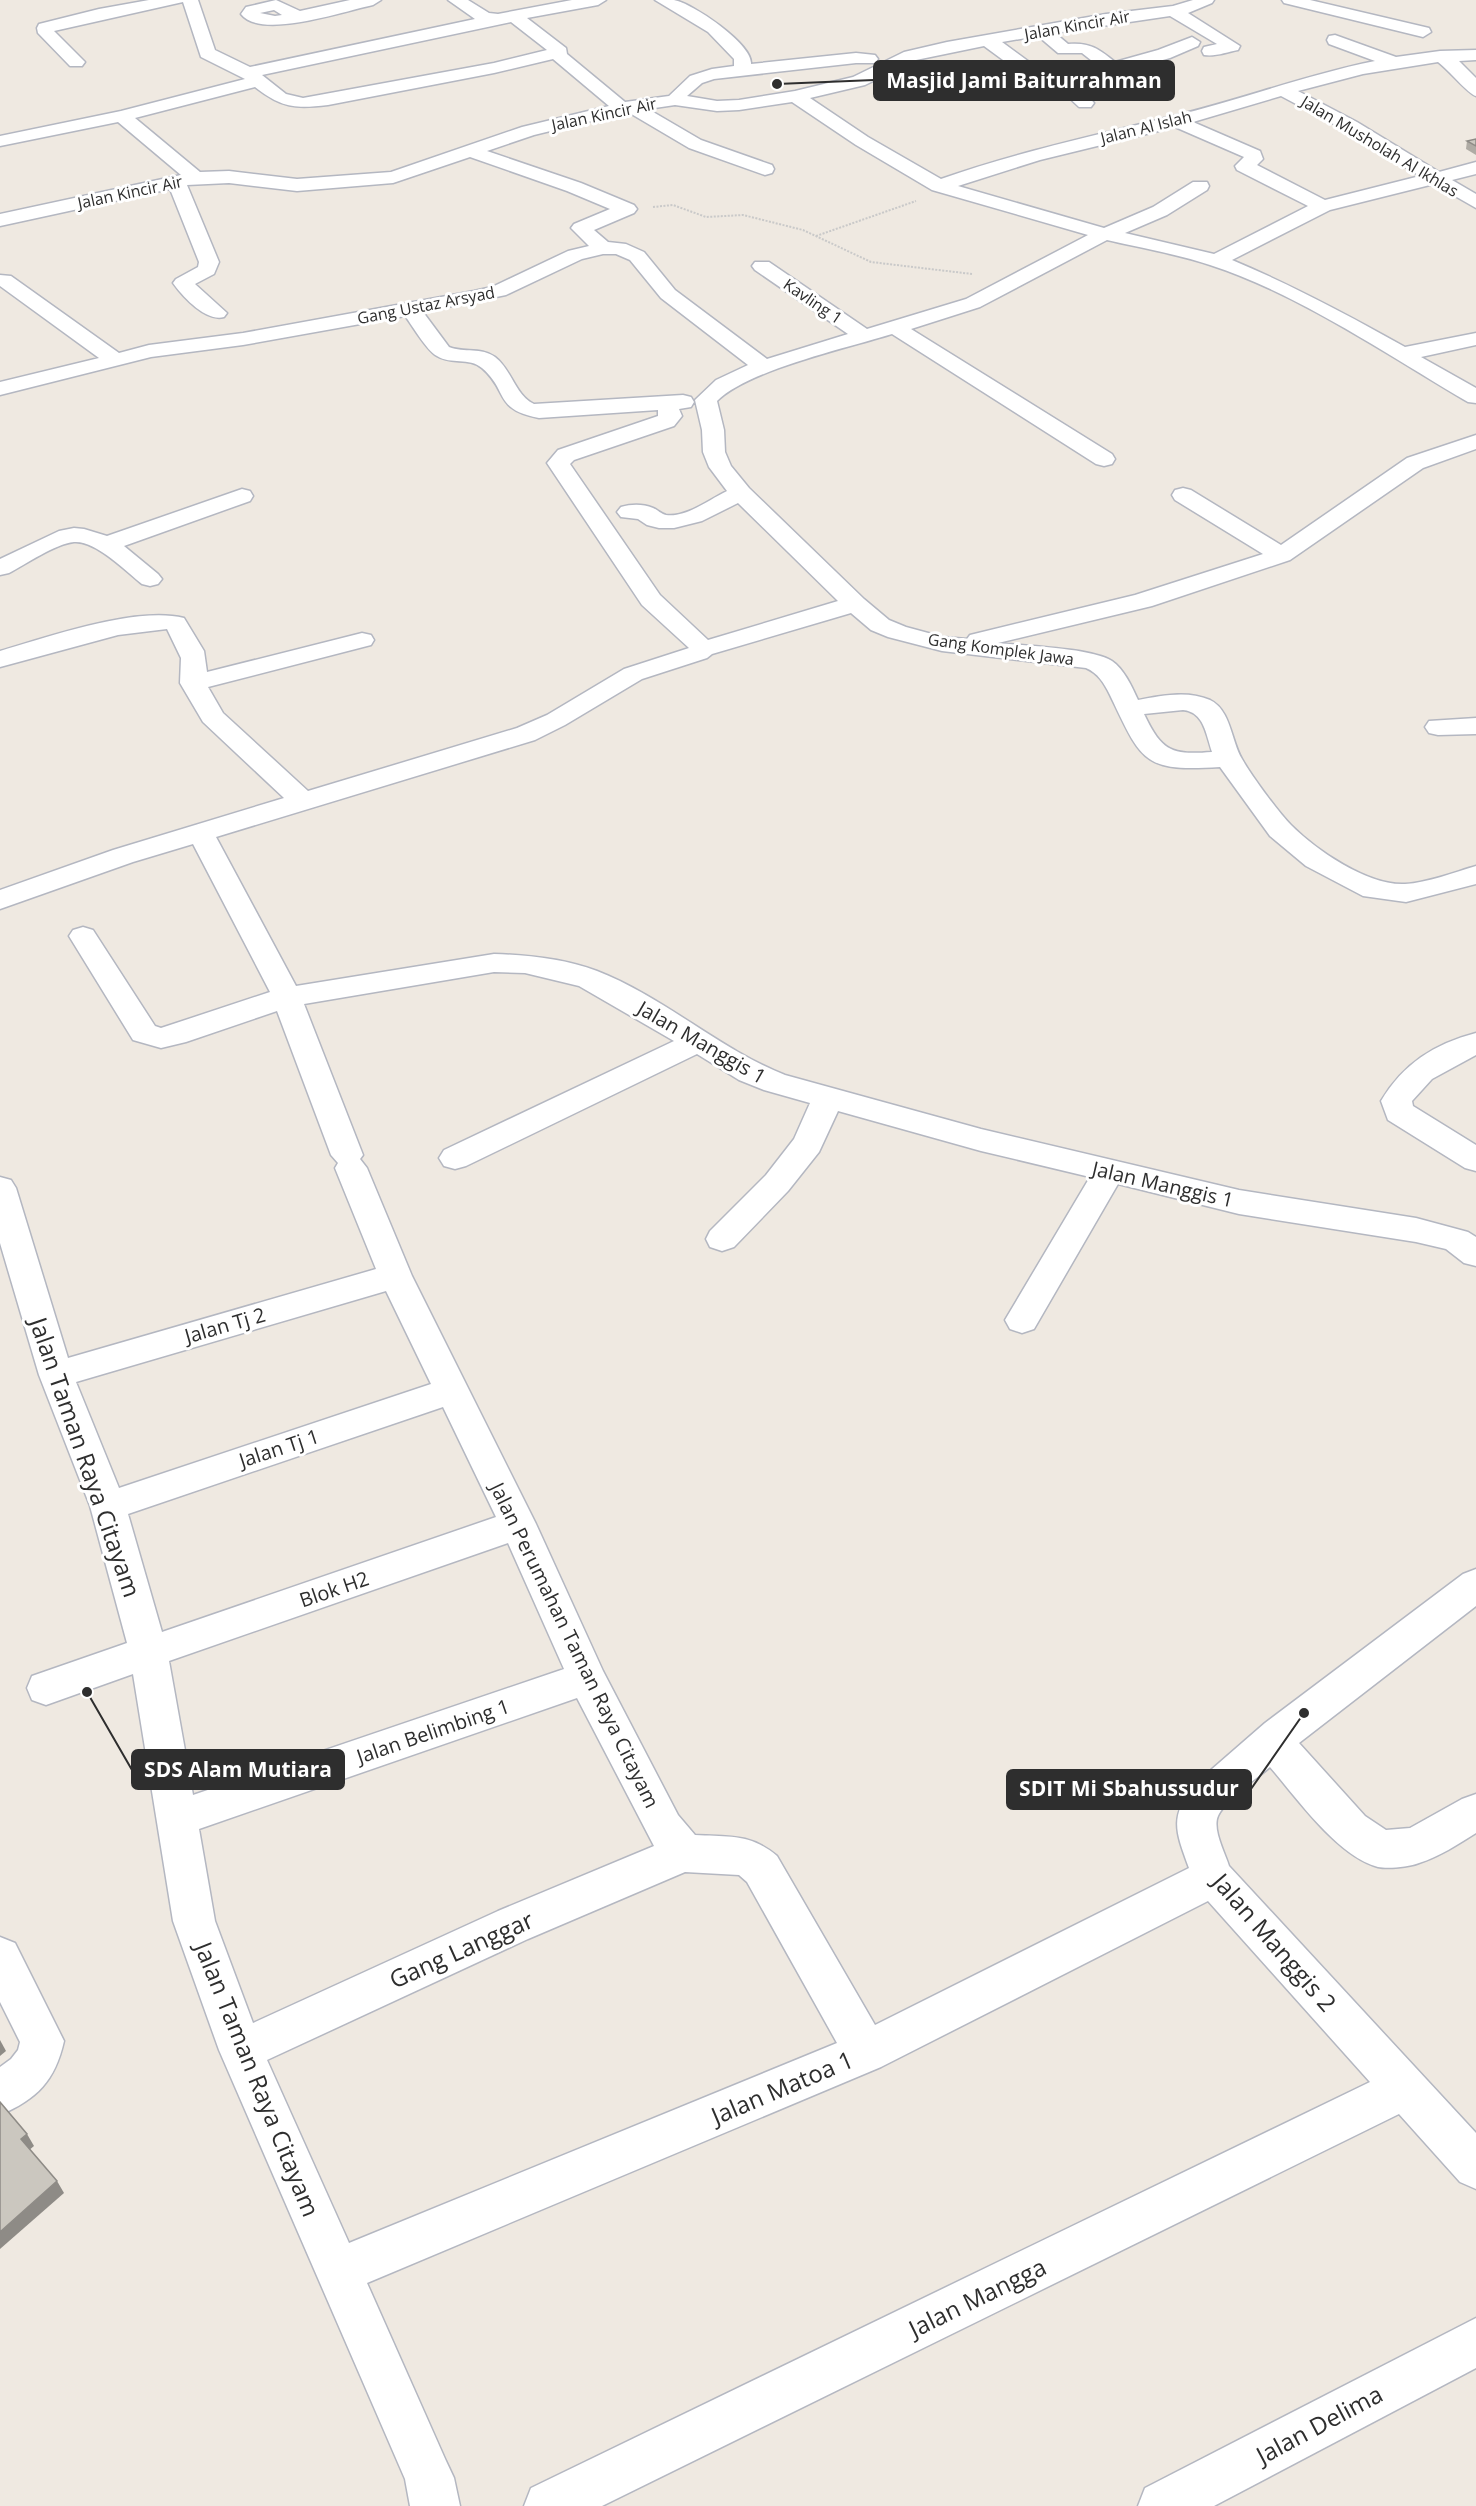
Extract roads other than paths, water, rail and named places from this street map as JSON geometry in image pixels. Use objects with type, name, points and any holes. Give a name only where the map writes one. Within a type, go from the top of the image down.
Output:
[{"type":"street","points":[[76,62],[46,33],[45,28],[99,14],[176,0]]},
{"type":"street","points":[[190,0],[207,53],[252,77],[280,98],[303,103],[328,100],[557,54],[626,107],[702,147],[765,169]]},
{"type":"street","points":[[297,16],[373,0]]},
{"type":"street","points":[[456,0],[484,17],[506,18],[557,48],[560,52],[557,54]]},
{"type":"street","points":[[0,141],[122,116],[252,77],[506,18],[598,0]]},
{"type":"street","points":[[663,0],[714,28],[744,58],[742,70]]},
{"type":"street","name":"Jalan Kincir Air","points":[[0,220],[186,181],[229,177],[297,184],[393,177],[528,131],[626,107],[675,100],[717,106],[795,96],[860,81],[876,64],[910,56],[986,39],[1190,8],[1206,0]]},
{"type":"street","points":[[1290,0],[1423,32]]},
{"type":"street","points":[[1173,11],[1232,46],[1210,51]]},
{"type":"street","points":[[986,39],[1031,72],[1054,74],[1079,97],[1125,79],[1124,76],[1109,69],[1090,50],[1084,48],[1065,50],[1041,31]]},
{"type":"street","points":[[1335,40],[1395,63]]},
{"type":"street","points":[[1109,69],[1164,54],[1192,42]]},
{"type":"street","points":[[844,44],[876,64]]},
{"type":"street","points":[[1440,56],[1476,56]]},
{"type":"street","points":[[1440,56],[1452,63],[1469,79],[1476,91]]},
{"type":"street","name":"Jalan Al Islah","points":[[943,188],[995,167],[1133,130],[1176,121],[1354,72],[1440,56]]},
{"type":"street","points":[[675,100],[684,86],[696,77],[856,58],[876,64]]},
{"type":"street","name":"Jalan Musholah Al Ikhlas","points":[[1284,90],[1352,126],[1476,202]]},
{"type":"street","points":[[795,96],[862,141],[943,188],[1105,234],[1216,260],[1276,285],[1403,354],[1476,397]]},
{"type":"street","points":[[122,116],[186,181],[209,262],[207,270],[183,283],[217,313]]},
{"type":"street","points":[[1176,121],[1254,155],[1254,159],[1244,166],[1323,206]]},
{"type":"street","points":[[470,151],[574,187],[627,209],[581,228],[603,248],[620,248],[637,256],[668,294],[764,367]]},
{"type":"street","points":[[1216,260],[1323,206],[1476,168]]},
{"type":"street","points":[[411,310],[442,351],[447,354],[475,356],[495,368],[517,405],[525,410],[706,400],[715,389],[764,367],[973,303],[1015,279],[1105,234],[1160,211],[1200,186]]},
{"type":"street","name":"Gang Ustaz Arsyad","points":[[0,390],[45,376],[116,361],[149,351],[243,339],[411,310],[499,291],[575,255],[603,248]]},
{"type":"street","name":"Kavling 1","points":[[762,266],[864,336]]},
{"type":"street","points":[[1,280],[116,361]]},
{"type":"street","points":[[894,327],[1104,459]]},
{"type":"street","points":[[1403,354],[1476,339]]},
{"type":"street","name":"Gang Komplek Jawa","points":[[706,400],[716,459],[741,493],[855,604],[880,625],[897,632],[954,646],[1090,661],[1104,667],[1113,677],[1146,743],[1155,754],[1170,760],[1228,759]]},
{"type":"street","points":[[666,404],[671,416],[666,421],[566,455],[558,463],[651,600],[703,649]]},
{"type":"street","points":[[954,646],[1143,601],[1282,555],[1415,463],[1476,442]]},
{"type":"street","points":[[629,512],[643,511],[659,522],[675,521],[741,493]]},
{"type":"street","points":[[1183,495],[1282,555]]},
{"type":"street","points":[[105,545],[242,496]]},
{"type":"street","points":[[0,568],[71,535],[95,540],[105,545],[150,579]]},
{"type":"street","points":[[0,900],[123,856],[533,731],[633,674],[698,653],[703,649],[855,604]]},
{"type":"street","points":[[0,659],[61,642],[167,620],[175,622],[192,649],[196,670],[192,683],[213,717],[304,802]]},
{"type":"street","points":[[192,683],[362,640]]},
{"type":"street","points":[[1130,708],[1180,702],[1198,703],[1209,711],[1228,759],[1280,830],[1316,860],[1373,890],[1406,893],[1476,874]]},
{"type":"street","points":[[1438,727],[1476,726]]},
{"type":"street","name":"Jalan Perumahan Taman Raya Citayam","points":[[201,834],[287,997],[395,1276],[450,1391],[518,1524],[587,1678],[664,1828],[684,1852]]},
{"type":"street","name":"Jalan Manggis 1","points":[[83,936],[144,1033],[161,1038],[287,997],[494,963],[525,964],[562,970],[590,979],[750,1073],[775,1083],[1109,1173],[1239,1202],[1416,1230],[1456,1240],[1476,1254]]},
{"type":"street","points":[[455,1158],[697,1042]]},
{"type":"street","points":[[1476,1043],[1430,1065],[1410,1078],[1396,1101],[1399,1112],[1476,1160]]},
{"type":"street","points":[[722,1239],[777,1184],[808,1144],[828,1098]]},
{"type":"street","points":[[1022,1320],[1109,1173]]},
{"type":"street","name":"Jalan Taman Raya Citayam","points":[[0,1188],[56,1375],[108,1506],[149,1653],[194,1921],[241,2050],[339,2271],[426,2497]]},
{"type":"street","name":"Jalan Tj 2","points":[[56,1375],[395,1276]]},
{"type":"street","name":"Jalan Tj 1","points":[[108,1506],[450,1391]]},
{"type":"street","name":"Blok H2","points":[[46,1688],[518,1524]]},
{"type":"street","name":"Jalan Manggis 2","points":[[1476,1584],[1272,1742],[1213,1792],[1198,1809],[1198,1834],[1213,1877],[1476,2166]]},
{"type":"street","name":"Jalan Belimbing 1","points":[[178,1818],[587,1678]]},
{"type":"street","points":[[1272,1742],[1351,1829],[1380,1849],[1416,1846],[1472,1822]]},
{"type":"street","points":[[684,1852],[748,1857],[762,1869],[866,2052]]},
{"type":"street","name":"Gang Langgar","points":[[241,2050],[513,1925],[684,1852]]},
{"type":"street","name":"Jalan Matoa 1","points":[[339,2271],[866,2052],[1213,1877]]},
{"type":"street","points":[[0,1957],[42,2041],[38,2059],[27,2074],[0,2094]]},
{"type":"street","name":"Jalan Mangga","points":[[549,2506],[1405,2088]]},
{"type":"street","name":"Jalan Delima","points":[[1163,2506],[1476,2342]]},
{"type":"place","name":"Masjid Jami Baiturrahman","points":[[777,84]]},
{"type":"place","name":"SDS Alam Mutiara","points":[[87,1692]]},
{"type":"place","name":"SDIT Mi Sbahussudur","points":[[1304,1713]]}]
